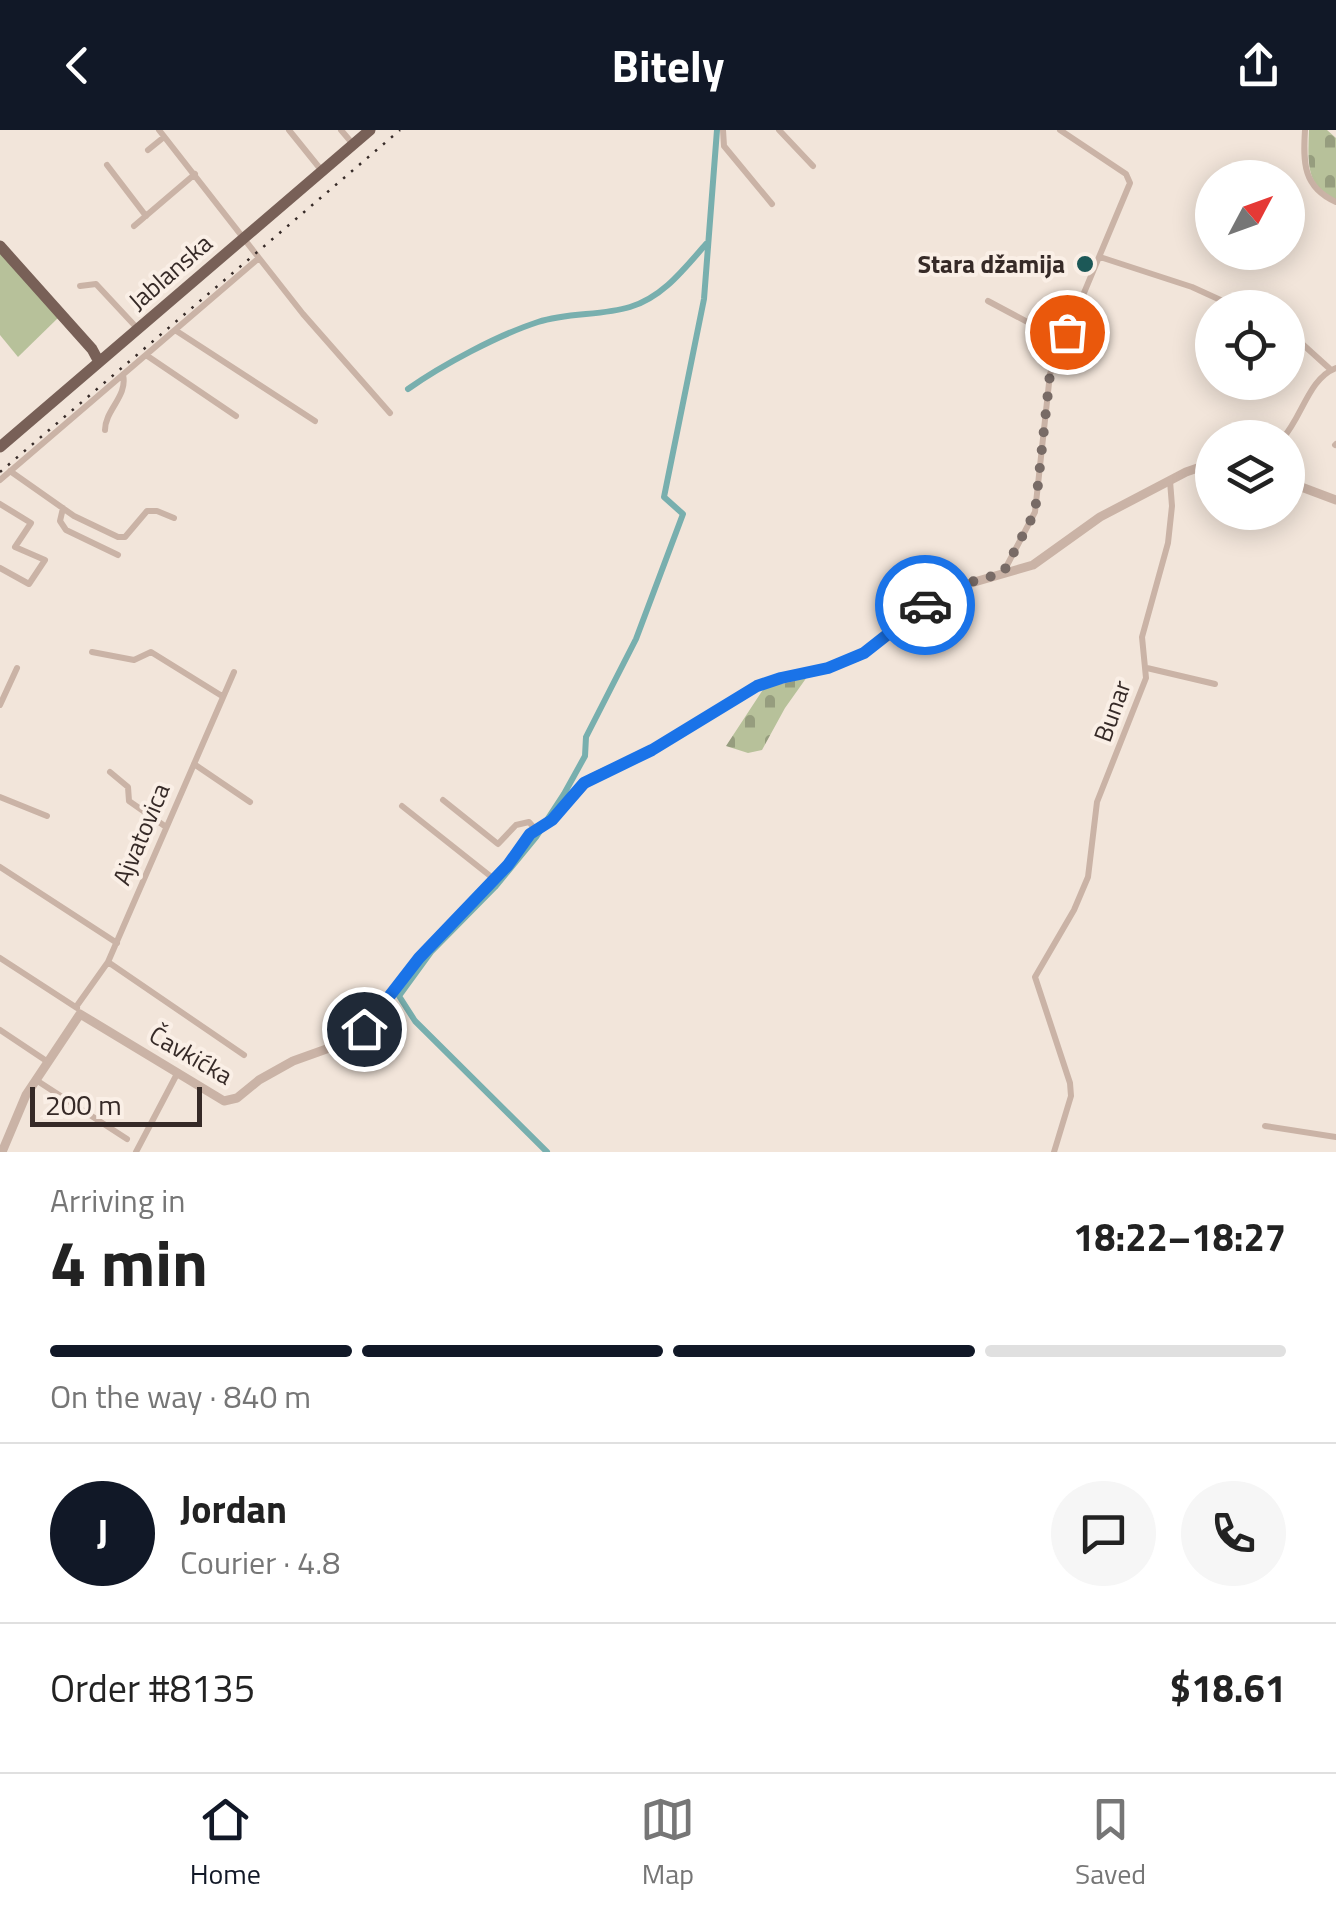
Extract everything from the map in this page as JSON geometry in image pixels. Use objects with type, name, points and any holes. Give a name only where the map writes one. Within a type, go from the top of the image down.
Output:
[{"type":"main road","name":"Jablanska","points":[[0,447],[370,130]]},
{"type":"main road","points":[[0,246],[98,364]]},
{"type":"main road","points":[[69,327],[88,345],[98,364]]},
{"type":"main road","points":[[88,345],[122,343]]},
{"type":"street","points":[[289,130],[322,171]]},
{"type":"street","points":[[341,130],[352,144]]},
{"type":"street","points":[[779,130],[814,166]]},
{"type":"street","points":[[1060,130],[1130,180],[1100,258],[1092,268],[1076,317],[1060,339]]},
{"type":"street","points":[[1305,130],[1305,159],[1312,185],[1321,196],[1336,202]]},
{"type":"street","points":[[148,150],[162,133],[303,314],[390,413]]},
{"type":"street","points":[[722,135],[726,149],[772,204]]},
{"type":"street","points":[[106,166],[146,216]]},
{"type":"street","points":[[134,226],[195,174]]},
{"type":"street","points":[[0,480],[257,254]]},
{"type":"street","points":[[1100,258],[1199,290]]},
{"type":"street","points":[[80,286],[96,284],[138,329]]},
{"type":"street","points":[[1003,573],[1035,512],[1046,397],[1065,313],[1065,294]]},
{"type":"street","points":[[988,301],[1060,339]]},
{"type":"street","points":[[175,330],[315,421]]},
{"type":"street","points":[[1297,420],[1314,387],[1333,368],[1305,345]]},
{"type":"street","points":[[146,354],[236,416]]},
{"type":"street","points":[[105,430],[105,422],[124,387],[123,375]]},
{"type":"street","name":"Čavkićka","points":[[78,1010],[228,1102],[293,1060],[346,1042],[364,1029],[419,958],[540,827],[591,778],[652,750],[743,693],[856,657],[942,595],[1045,559],[1100,517],[1195,470]]},
{"type":"street","points":[[10,471],[62,508],[122,537],[147,511],[156,510],[174,518]]},
{"type":"street","name":"Bunar","points":[[1054,1152],[1070,1083],[1035,977],[1088,877],[1097,802],[1147,668],[1142,636],[1168,542],[1170,481]]},
{"type":"street","points":[[1305,488],[1336,500]]},
{"type":"street","points":[[0,504],[32,523],[15,547],[45,560],[31,583],[26,584],[0,568]]},
{"type":"street","points":[[62,508],[60,521],[66,530],[118,555]]},
{"type":"street","points":[[92,652],[134,660],[151,652],[222,696]]},
{"type":"street","points":[[0,705],[18,668]]},
{"type":"street","points":[[1147,668],[1215,684]]},
{"type":"street","name":"Ajvatovica","points":[[2,1152],[16,1115],[108,962],[234,672]]},
{"type":"street","points":[[194,764],[250,802]]},
{"type":"street","points":[[110,772],[128,787],[130,802],[166,827]]},
{"type":"street","points":[[0,797],[46,816]]},
{"type":"street","points":[[442,800],[498,844],[520,823],[540,827]]},
{"type":"street","points":[[402,806],[494,878]]},
{"type":"street","points":[[0,867],[116,943]]},
{"type":"street","points":[[0,958],[78,1010]]},
{"type":"street","points":[[108,962],[244,1055]]},
{"type":"street","points":[[0,1030],[48,1062]]},
{"type":"street","points":[[136,1152],[178,1072]]},
{"type":"street","points":[[36,1080],[127,1140]]},
{"type":"street","points":[[1265,1126],[1336,1137]]},
{"type":"green space","points":[[1309,130],[1327,130],[1336,138],[1336,201],[1319,189],[1310,172]]},
{"type":"green space","points":[[0,246],[60,316],[18,357],[0,335]]},
{"type":"green space","points":[[807,677],[762,750],[748,753],[726,746],[764,688]]},
{"type":"waterway","points":[[547,1152],[415,1021],[399,996],[431,952],[495,887],[536,837],[564,794],[585,756],[586,737],[636,639],[683,514],[664,497],[704,299],[717,130]]},
{"type":"waterway","points":[[408,389],[471,351],[522,328],[549,319],[619,310],[642,302],[672,281],[706,244]]},
{"type":"railway","points":[[0,472],[400,130]]},
{"type":"way so far","points":[[925,605],[964,584],[1003,573],[1027,531],[1038,498],[1050,374],[1067,332]]},
{"type":"place","name":"Stara džamija","points":[[1085,264]]},
{"type":"route","points":[[364,1029],[419,958],[508,865],[530,834],[552,820],[584,783],[652,750],[757,686],[828,668],[864,653],[925,605]]}]
